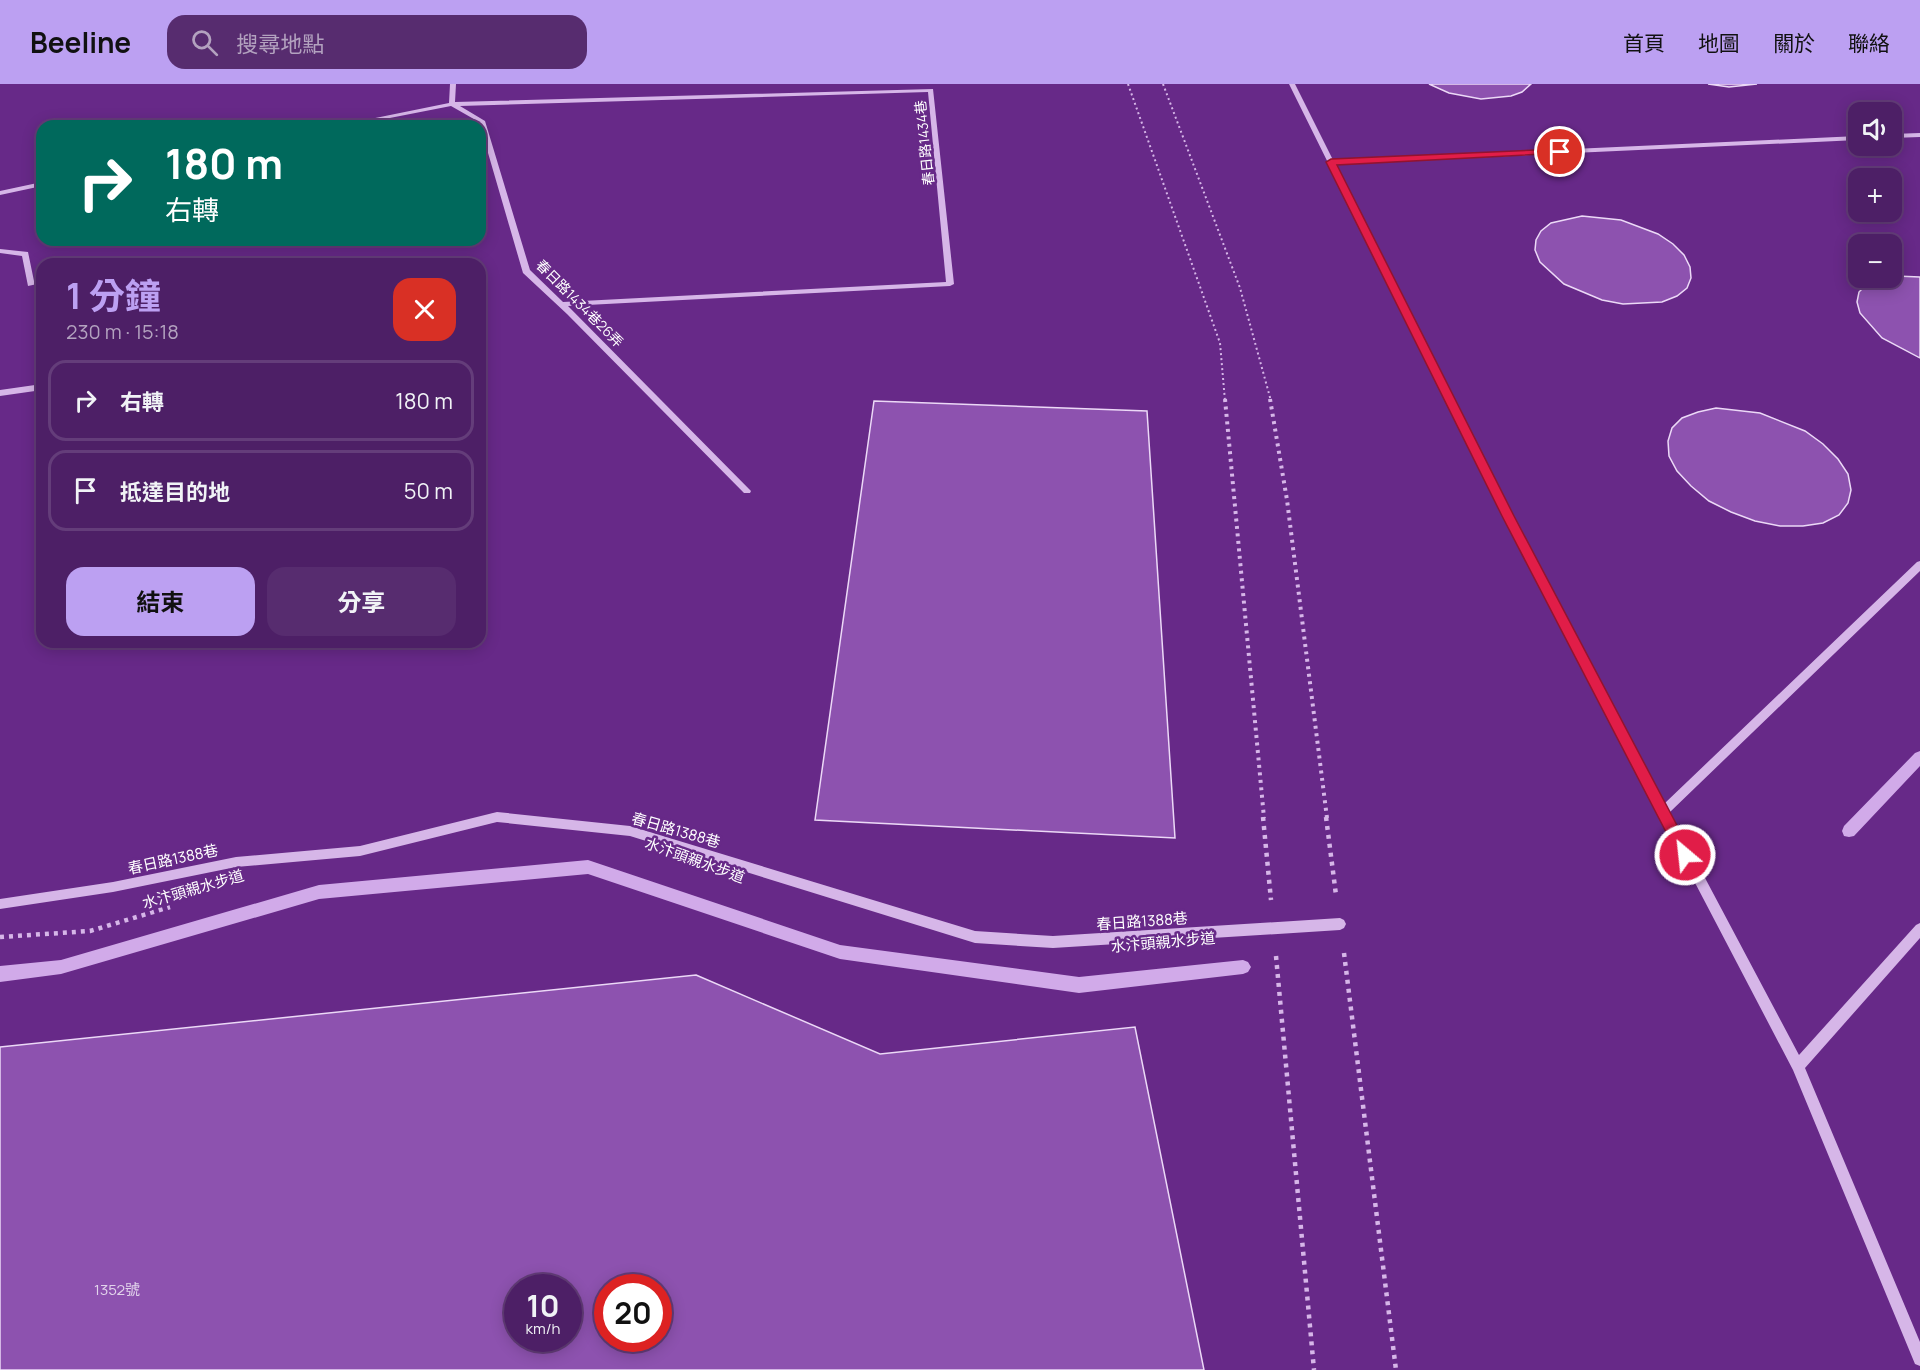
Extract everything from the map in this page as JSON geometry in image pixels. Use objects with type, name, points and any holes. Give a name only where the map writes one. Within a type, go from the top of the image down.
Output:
[{"type":"lane","points":[[452,104],[453,84]]},
{"type":"lane","points":[[1292,84],[1508,516],[1798,1066],[1920,1359]]},
{"type":"lane","name":"春日路1434巷","points":[[370,120],[452,104],[931,90],[950,284],[562,304]]},
{"type":"lane","name":"春日路1434巷26弄","points":[[452,104],[480,120]]},
{"type":"lane","name":"春日路1434巷26弄","points":[[486,135],[526,271],[562,304],[747,491]]},
{"type":"lane","points":[[1902,136],[1920,135]]},
{"type":"lane","points":[[1331,162],[1848,138]]},
{"type":"lane","points":[[0,193],[36,185]]},
{"type":"lane","points":[[0,251],[25,254],[31,284],[36,283]]},
{"type":"lane","points":[[0,393],[36,388]]},
{"type":"lane","points":[[1663,812],[1920,565]]},
{"type":"lane","name":"春日路1388巷","points":[[0,904],[113,887],[236,862],[360,851],[497,817],[630,831],[975,937],[1053,942],[1340,924]]},
{"type":"lane","points":[[1798,1066],[1920,929]]},
{"type":"path","points":[[1128,84],[1220,343],[1314,1370]]},
{"type":"path","points":[[1164,84],[1239,288],[1268,385],[1287,500],[1396,1370]]},
{"type":"path","name":"水汴頭親水步道","points":[[0,937],[90,931],[175,906]]},
{"type":"building","points":[[1429,84],[1531,84],[1522,92],[1511,96],[1481,99],[1449,93]]},
{"type":"building","points":[[1708,84],[1757,84],[1729,87]]},
{"type":"building","points":[[1582,216],[1621,220],[1658,234],[1673,244],[1684,255],[1690,267],[1691,278],[1687,288],[1677,296],[1662,302],[1623,304],[1602,300],[1564,284],[1540,262],[1535,250],[1536,240],[1541,231],[1551,223]]},
{"type":"building","points":[[1902,276],[1920,277],[1920,358],[1882,338],[1860,313],[1857,302],[1859,292],[1863,288],[1902,288]]},
{"type":"building","points":[[874,401],[1147,411],[1175,838],[815,820]]},
{"type":"building","points":[[1716,408],[1760,413],[1805,431],[1823,444],[1838,459],[1848,474],[1851,490],[1848,503],[1839,515],[1823,523],[1780,526],[1755,521],[1731,512],[1709,501],[1691,486],[1677,471],[1669,456],[1668,441],[1672,428],[1682,418]]},
{"type":"building","points":[[696,975],[880,1054],[1135,1027],[1204,1370],[0,1370],[0,1047]]},
{"type":"waterway","points":[[1849,831],[1920,757]]},
{"type":"waterway","points":[[0,974],[61,967],[319,892],[588,867],[840,952],[1079,985],[1243,967]]},
{"type":"route","points":[[1560,152],[1331,162],[1508,516],[1685,855]]}]
